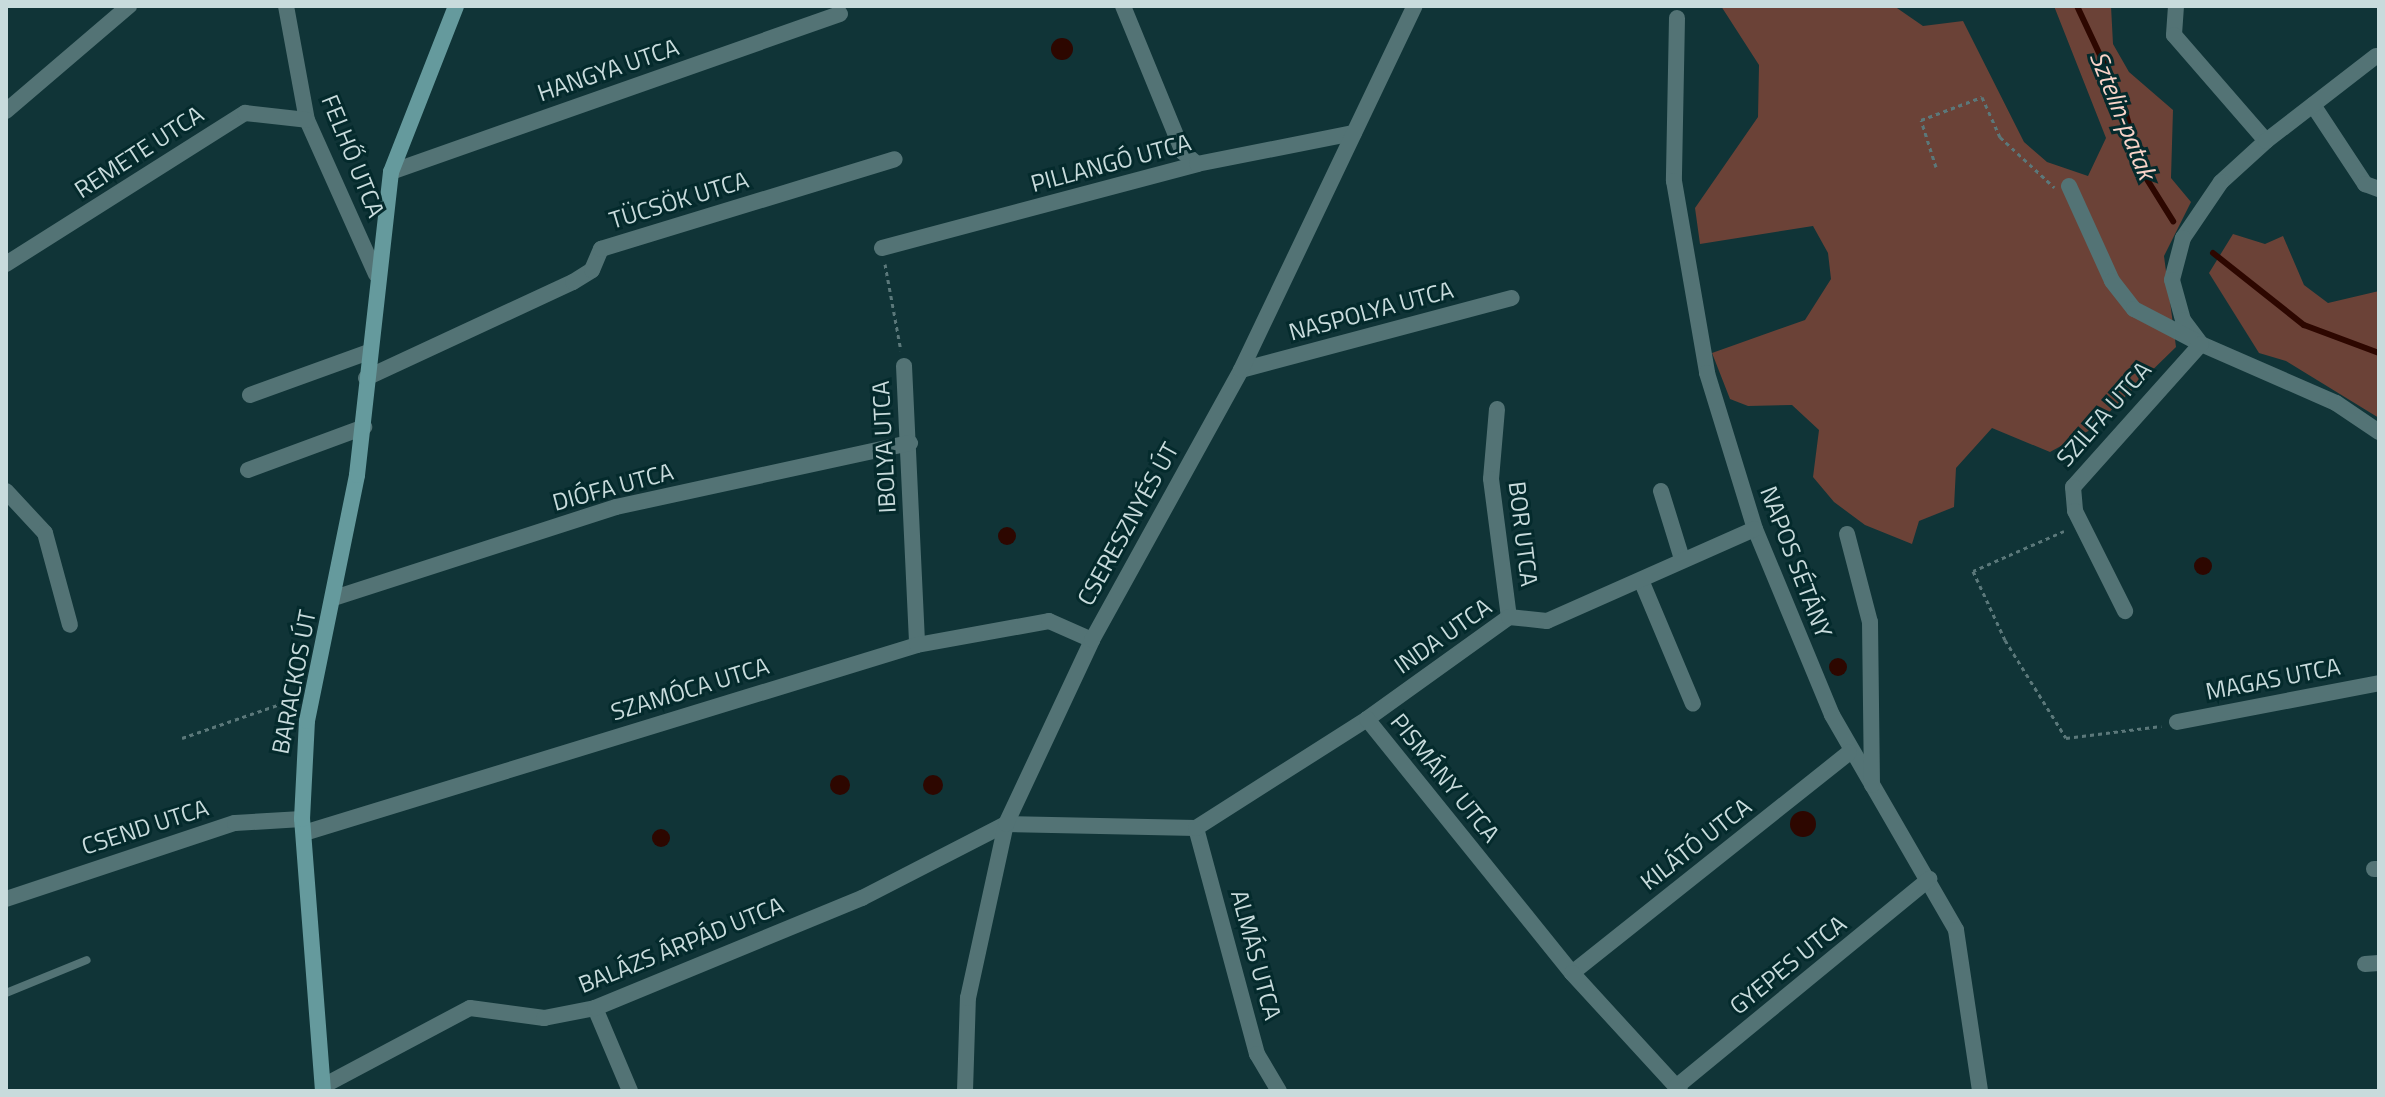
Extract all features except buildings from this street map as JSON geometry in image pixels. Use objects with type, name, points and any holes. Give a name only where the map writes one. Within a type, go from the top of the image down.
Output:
[{"type":"street","points":[[6,111],[129,6]]},
{"type":"street","name":"FELHŐ UTCA","points":[[286,6],[307,120],[376,274]]},
{"type":"street","name":"BARACKOS ÚT","points":[[324,1088],[303,826],[312,693],[334,598],[364,427],[376,274],[391,172],[456,6]]},
{"type":"street","points":[[1123,6],[1183,152],[1197,164]]},
{"type":"street","name":"CSERESZNYÉS ÚT","points":[[965,1091],[968,998],[1006,824],[1092,640],[1241,370],[1415,6]]},
{"type":"street","points":[[2176,6],[2174,35],[2266,141]]},
{"type":"street","name":"HANGYA UTCA","points":[[391,172],[840,14]]},
{"type":"street","name":"NAPOS SÉTÁNY","points":[[1677,18],[1674,181],[1707,373],[1755,529],[1849,753],[1929,879],[1963,954],[1980,1091]]},
{"type":"street","points":[[2201,344],[2176,300],[2177,255],[2203,203],[2266,141],[2376,56]]},
{"type":"street","points":[[2313,105],[2365,184],[2379,189]]},
{"type":"street","name":"REMETE UTCA","points":[[6,264],[245,113],[307,120]]},
{"type":"street","name":"PILLANGÓ UTCA","points":[[882,248],[1197,164],[1354,133]]},
{"type":"street","name":"TÜCSÖK UTCA","points":[[366,378],[573,282],[592,270],[601,249],[895,159]]},
{"type":"street","points":[[2070,188],[2112,281],[2134,309],[2201,344],[2336,403],[2379,432]]},
{"type":"street","name":"NASPOLYA UTCA","points":[[1241,370],[1512,298]]},
{"type":"street","name":"SZILFA UTCA","points":[[2125,611],[2081,524],[2072,499],[2078,474],[2201,344]]},
{"type":"street","points":[[250,395],[369,352]]},
{"type":"street","name":"IBOLYA UTCA","points":[[904,366],[910,443],[917,645]]},
{"type":"street","name":"BOR UTCA","points":[[1497,409],[1491,479],[1509,617]]},
{"type":"street","points":[[248,470],[364,427]]},
{"type":"street","name":"DIÓFA UTCA","points":[[334,598],[616,507],[910,443]]},
{"type":"street","points":[[6,491],[45,533],[70,625]]},
{"type":"street","points":[[1661,491],[1682,559]]},
{"type":"street","name":"INDA UTCA","points":[[1367,719],[1509,617],[1547,621],[1755,529]]},
{"type":"street","points":[[1847,534],[1870,622],[1872,788]]},
{"type":"street","points":[[1641,580],[1693,704]]},
{"type":"street","name":"SZAMÓCA UTCA","points":[[303,826],[917,645],[1049,621],[1092,640]]},
{"type":"street","name":"MAGAS UTCA","points":[[2177,722],[2379,683]]},
{"type":"street","name":"PISMÁNY UTCA","points":[[1196,828],[1367,719],[1572,973],[1678,1089]]},
{"type":"street","name":"KILÁTÓ UTCA","points":[[1572,973],[1849,753]]},
{"type":"street","name":"CSEND UTCA","points":[[6,899],[235,823],[303,826]]},
{"type":"street","points":[[1006,824],[1196,828]]},
{"type":"street","name":"BALÁZS ÁRPÁD UTCA","points":[[324,1088],[470,1008],[544,1018],[595,1008],[862,898],[1006,824]]},
{"type":"street","name":"ALMÁS UTCA","points":[[1196,828],[1257,1054],[1279,1091]]},
{"type":"street","name":"GYEPES UTCA","points":[[1678,1089],[1929,879]]},
{"type":"street","points":[[595,1008],[630,1091]]},
{"type":"lane","points":[[6,993],[87,960]]},
{"type":"path","points":[[1936,167],[1921,120],[1982,97],[2000,137],[2048,185],[2070,188]]},
{"type":"path","name":"IBOLYA UTCA","points":[[882,248],[904,366]]},
{"type":"path","points":[[2081,524],[1973,571],[2005,640],[2066,738],[2177,722]]},
{"type":"path","points":[[182,738],[312,693]]},
{"type":"shaded area","points":[[1721,6],[1894,6],[1923,26],[1963,21],[2024,142],[2047,162],[2088,176],[2106,138],[2054,6],[2111,6],[2113,44],[2129,72],[2173,110],[2171,178],[2191,202],[2164,256],[2176,347],[2092,429],[2050,452],[1992,428],[1956,468],[1954,507],[1919,521],[1912,544],[1865,525],[1834,502],[1813,477],[1819,430],[1792,405],[1748,406],[1730,399],[1712,353],[1805,320],[1831,279],[1828,253],[1813,226],[1700,244],[1695,208],[1758,117],[1759,65]]},
{"type":"shaded area","points":[[1062,38],[1070,41],[1073,49],[1070,57],[1062,60],[1054,57],[1051,49],[1054,41]]},
{"type":"shaded area","points":[[2233,234],[2265,244],[2283,236],[2304,285],[2328,303],[2379,291],[2379,418],[2286,361],[2259,353],[2209,273]]},
{"type":"shaded area","points":[[1007,527],[1016,536],[1007,545],[998,536]]},
{"type":"shaded area","points":[[2203,557],[2212,566],[2203,575],[2194,566]]},
{"type":"shaded area","points":[[1838,658],[1847,667],[1838,676],[1829,667]]},
{"type":"shaded area","points":[[840,775],[847,778],[850,785],[847,792],[840,795],[833,792],[830,785],[833,778]]},
{"type":"shaded area","points":[[933,775],[940,778],[943,785],[940,792],[933,795],[926,792],[923,785],[926,778]]},
{"type":"shaded area","points":[[1803,811],[1812,815],[1816,824],[1812,833],[1803,837],[1794,833],[1790,824],[1794,815]]},
{"type":"shaded area","points":[[657,829],[665,829],[670,838],[668,845],[657,847],[652,842],[652,834]]},
{"type":"waterway","name":"Sztelin-patak","points":[[2077,6],[2123,104],[2143,173],[2173,221]]},
{"type":"waterway","name":"Sztelin-patak","points":[[2213,253],[2304,325],[2379,353]]}]
